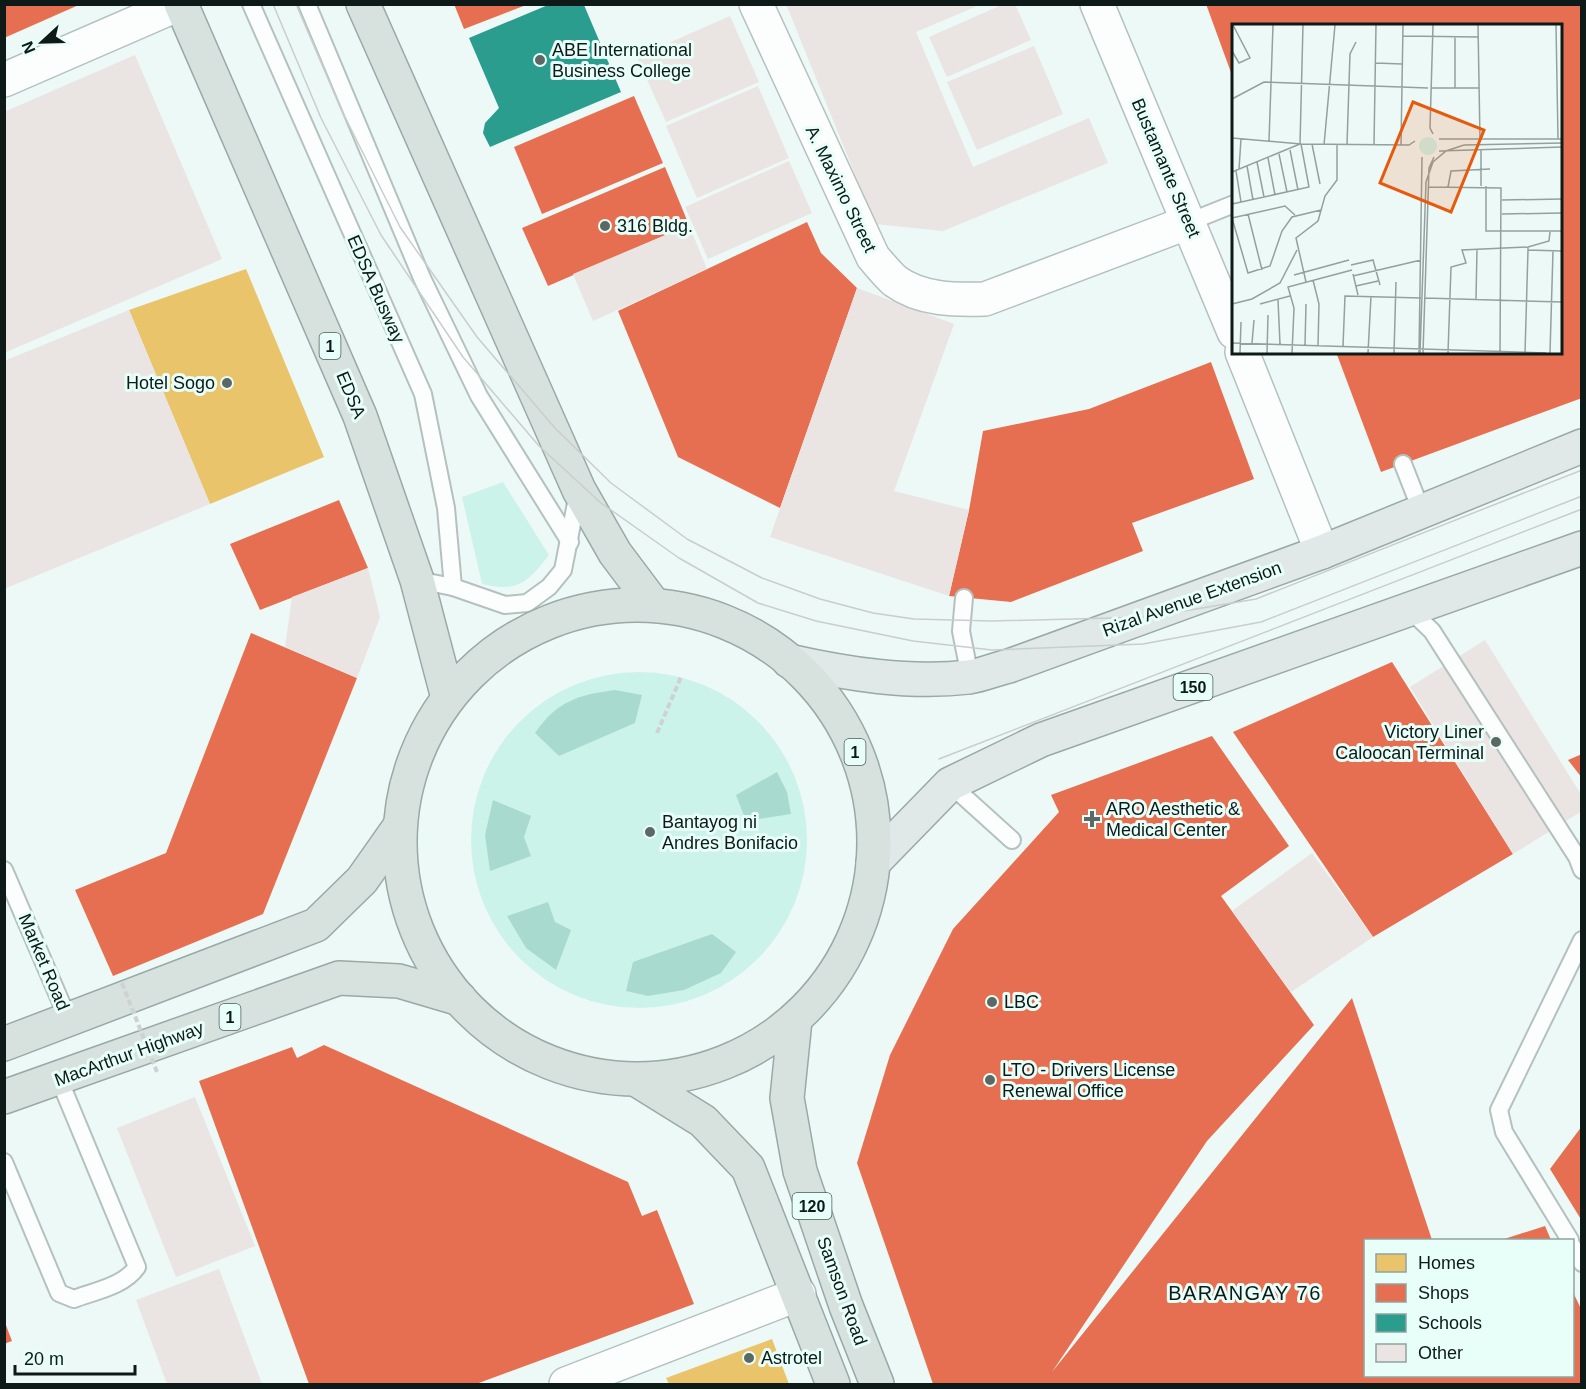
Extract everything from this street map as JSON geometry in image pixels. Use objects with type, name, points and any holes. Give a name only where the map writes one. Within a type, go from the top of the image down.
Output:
[{"type":"highway","name":"EDSA","points":[[180,4],[360,416],[417,580],[448,698]]},
{"type":"highway","points":[[363,4],[579,490],[615,553],[654,605]]},
{"type":"highway","name":"1","points":[[654,605],[690,611],[726,623],[759,639],[789,661],[815,688],[838,718],[855,752],[866,787],[872,825],[873,863],[865,907],[849,949],[825,987],[795,1020],[774,1036],[728,1062],[678,1076],[637,1080],[593,1075],[540,1059],[484,1023],[460,999],[437,970],[419,936],[408,900],[401,863],[400,826],[405,791],[415,758],[429,727],[448,698],[471,672],[501,647],[537,626],[574,613],[604,607],[654,605]]},
{"type":"highway","name":"1","points":[[4,1044],[316,925],[362,880],[400,826]]},
{"type":"highway","name":"MacArthur Highway","points":[[4,1097],[339,978],[399,981],[460,999]]},
{"type":"highway","name":"Samson Road","points":[[795,1020],[787,1098],[800,1171],[846,1306],[878,1384]]},
{"type":"highway","name":"120","points":[[637,1080],[703,1121],[748,1168],[833,1384]]},
{"type":"main road","name":"Rizal Avenue Extension","points":[[789,661],[846,673],[934,678],[970,677],[1009,666],[1322,552],[1581,446]]},
{"type":"main road","name":"150","points":[[873,863],[950,784],[1041,740],[1411,611],[1581,548]]},
{"type":"street","points":[[4,80],[180,4]]},
{"type":"street","name":"A. Maximo Street","points":[[756,4],[873,257],[896,281],[920,293],[950,300],[985,299],[1189,222]]},
{"type":"street","name":"Bustamante Street","points":[[1097,4],[1232,330]]},
{"type":"street","points":[[1243,354],[1322,552]]},
{"type":"street","points":[[566,1384],[799,1294]]},
{"type":"lane","name":"EDSA Busway","points":[[250,4],[423,394],[446,508],[453,587]]},
{"type":"lane","points":[[306,4],[422,278],[479,396],[570,542]]},
{"type":"lane","points":[[1189,222],[1232,204]]},
{"type":"lane","points":[[1403,464],[1421,510]]},
{"type":"lane","points":[[417,580],[453,587],[505,605],[527,603],[549,587],[563,570],[579,490]]},
{"type":"lane","points":[[964,598],[961,631],[970,677]]},
{"type":"lane","points":[[1411,611],[1432,631],[1577,856],[1581,870]]},
{"type":"lane","points":[[950,784],[1012,840]]},
{"type":"lane","name":"Market Road","points":[[4,870],[69,1021]]},
{"type":"lane","points":[[1569,1239],[1504,1132],[1499,1110],[1581,940]]},
{"type":"lane","points":[[4,1162],[59,1293],[74,1299],[124,1280],[138,1267],[59,1079]]},
{"type":"path","points":[[657,733],[681,677]]},
{"type":"path","points":[[122,983],[157,1072]]},
{"type":"shaded area","points":[[503,482],[549,555],[528,578],[521,583],[505,587],[482,584],[462,497]]},
{"type":"shaded area","points":[[639,672],[672,675],[703,685],[732,700],[758,721],[779,747],[794,776],[804,807],[807,840],[804,873],[794,904],[779,933],[758,959],[732,980],[703,995],[672,1005],[639,1008],[606,1005],[575,995],[546,980],[520,959],[499,933],[484,904],[474,873],[471,840],[474,807],[484,776],[499,747],[520,721],[546,700],[575,685],[606,675]]},
{"type":"shaded area","points":[[615,690],[642,695],[635,723],[559,756],[535,733],[552,713],[569,701],[590,694]]},
{"type":"shaded area","points":[[777,772],[787,792],[791,814],[746,821],[736,795]]},
{"type":"shaded area","points":[[493,800],[531,816],[524,837],[531,856],[490,871],[485,835]]},
{"type":"shaded area","points":[[548,902],[555,922],[571,930],[556,970],[526,948],[507,916]]},
{"type":"shaded area","points":[[712,934],[736,952],[721,973],[684,990],[648,996],[626,991],[633,962]]},
{"type":"building: Homes","name":"Hotel Sogo","points":[[246,269],[324,457],[210,504],[129,310]]},
{"type":"building: Homes","name":"Astrotel","points":[[772,1339],[789,1384],[669,1384],[666,1378]]},
{"type":"building: Shops","points":[[4,4],[81,4],[4,38]]},
{"type":"building: Shops","points":[[454,4],[526,4],[526,5],[464,29]]},
{"type":"building: Shops","points":[[1206,4],[1582,4],[1582,398],[1381,472],[1337,354],[1562,354],[1562,24],[1232,24],[1232,75]]},
{"type":"building: Shops","points":[[634,96],[663,163],[542,214],[514,147]]},
{"type":"building: Shops","name":"316 Bldg.","points":[[665,167],[689,225],[548,286],[522,228]]},
{"type":"building: Shops","points":[[807,222],[821,253],[857,288],[780,508],[678,457],[618,311]]},
{"type":"building: Shops","points":[[1211,362],[1254,479],[1132,523],[1143,551],[1011,602],[949,596],[969,510],[983,431],[1089,409]]},
{"type":"building: Shops","points":[[339,500],[368,568],[260,610],[230,544]]},
{"type":"building: Shops","points":[[251,633],[357,678],[263,914],[113,976],[75,890],[166,853]]},
{"type":"building: Shops","points":[[1392,662],[1513,854],[1373,937],[1233,732]]},
{"type":"building: Shops","points":[[1212,736],[1289,846],[1221,896],[1314,1025],[1207,1141],[1052,1372],[1352,998],[1432,1239],[1364,1239],[1364,1377],[1574,1377],[1574,1294],[1582,1311],[1582,1384],[933,1384],[857,1163],[890,1055],[953,929],[1059,812],[1051,795]]},
{"type":"building: Shops","points":[[1582,754],[1582,778],[1568,760]]},
{"type":"building: Shops","points":[[324,1045],[628,1182],[642,1216],[657,1210],[694,1304],[476,1384],[309,1384],[199,1081],[292,1047],[297,1058]]},
{"type":"building: Shops","points":[[1582,1126],[1582,1221],[1550,1169]]},
{"type":"building: Shops","points":[[1545,1226],[1551,1239],[1504,1239]]},
{"type":"building: Shops","points":[[4,1320],[12,1341],[4,1344]]},
{"type":"building: Schools","points":[[548,5],[584,5],[621,92],[490,147],[483,133],[485,123],[499,108],[469,38]]},
{"type":"building: Other","points":[[786,4],[982,4],[916,32],[973,167],[1089,118],[1108,163],[943,231],[875,224]]},
{"type":"building: Other","points":[[1004,4],[1015,4],[1031,40],[947,77],[929,37]]},
{"type":"building: Other","points":[[730,16],[759,82],[666,122],[637,57]]},
{"type":"building: Other","points":[[1034,46],[1063,114],[977,150],[947,82]]},
{"type":"building: Other","points":[[135,55],[222,259],[4,353],[4,112]]},
{"type":"building: Other","points":[[758,86],[789,158],[697,198],[666,126]]},
{"type":"building: Other","points":[[789,161],[812,213],[708,259],[685,207]]},
{"type":"building: Other","points":[[689,225],[707,269],[593,321],[573,274]]},
{"type":"building: Other","points":[[857,288],[954,324],[894,491],[969,510],[949,596],[770,537]]},
{"type":"building: Other","points":[[129,310],[210,504],[4,589],[4,361]]},
{"type":"building: Other","points":[[368,568],[380,617],[357,678],[285,647],[292,597]]},
{"type":"building: Other","name":"Victory Liner Caloocan Terminal","points":[[1485,640],[1582,796],[1582,811],[1513,854],[1410,687]]},
{"type":"building: Other","points":[[1312,853],[1373,937],[1291,992],[1232,911]]},
{"type":"building: Other","points":[[195,1097],[255,1246],[176,1277],[117,1128]]},
{"type":"building: Other","points":[[219,1269],[262,1384],[167,1384],[136,1300]]},
{"type":"tram line","points":[[273,4],[321,118],[381,235],[463,357],[539,446],[601,503],[679,558],[758,603],[816,621],[913,641],[992,650],[1143,644],[1261,622],[1582,496]]},
{"type":"tram line","points":[[296,4],[341,109],[400,227],[477,337],[555,428],[611,483],[687,539],[762,578],[820,599],[873,613],[914,619],[992,621],[1148,617],[1256,599],[1582,470]]},
{"type":"tram line","points":[[939,759],[1582,509]]},
{"type":"place","name":"ABE International Business College","points":[[540,60]]},
{"type":"place","name":"316 Bldg.","points":[[605,226]]},
{"type":"place","name":"Hotel Sogo","points":[[227,383]]},
{"type":"place","name":"Victory Liner Caloocan Terminal","points":[[1496,742]]},
{"type":"place","name":"ARO Aesthetic & Medical Center","points":[[1092,819]]},
{"type":"place","name":"Bantayog ni Andres Bonifacio","points":[[650,832]]},
{"type":"place","name":"LBC","points":[[992,1002]]},
{"type":"place","name":"LTO - Drivers License Renewal Office","points":[[990,1080]]},
{"type":"place","name":"Astrotel","points":[[749,1358]]},
{"type":"district","name":"BARANGAY 76","points":[[1245,1293]]}]
